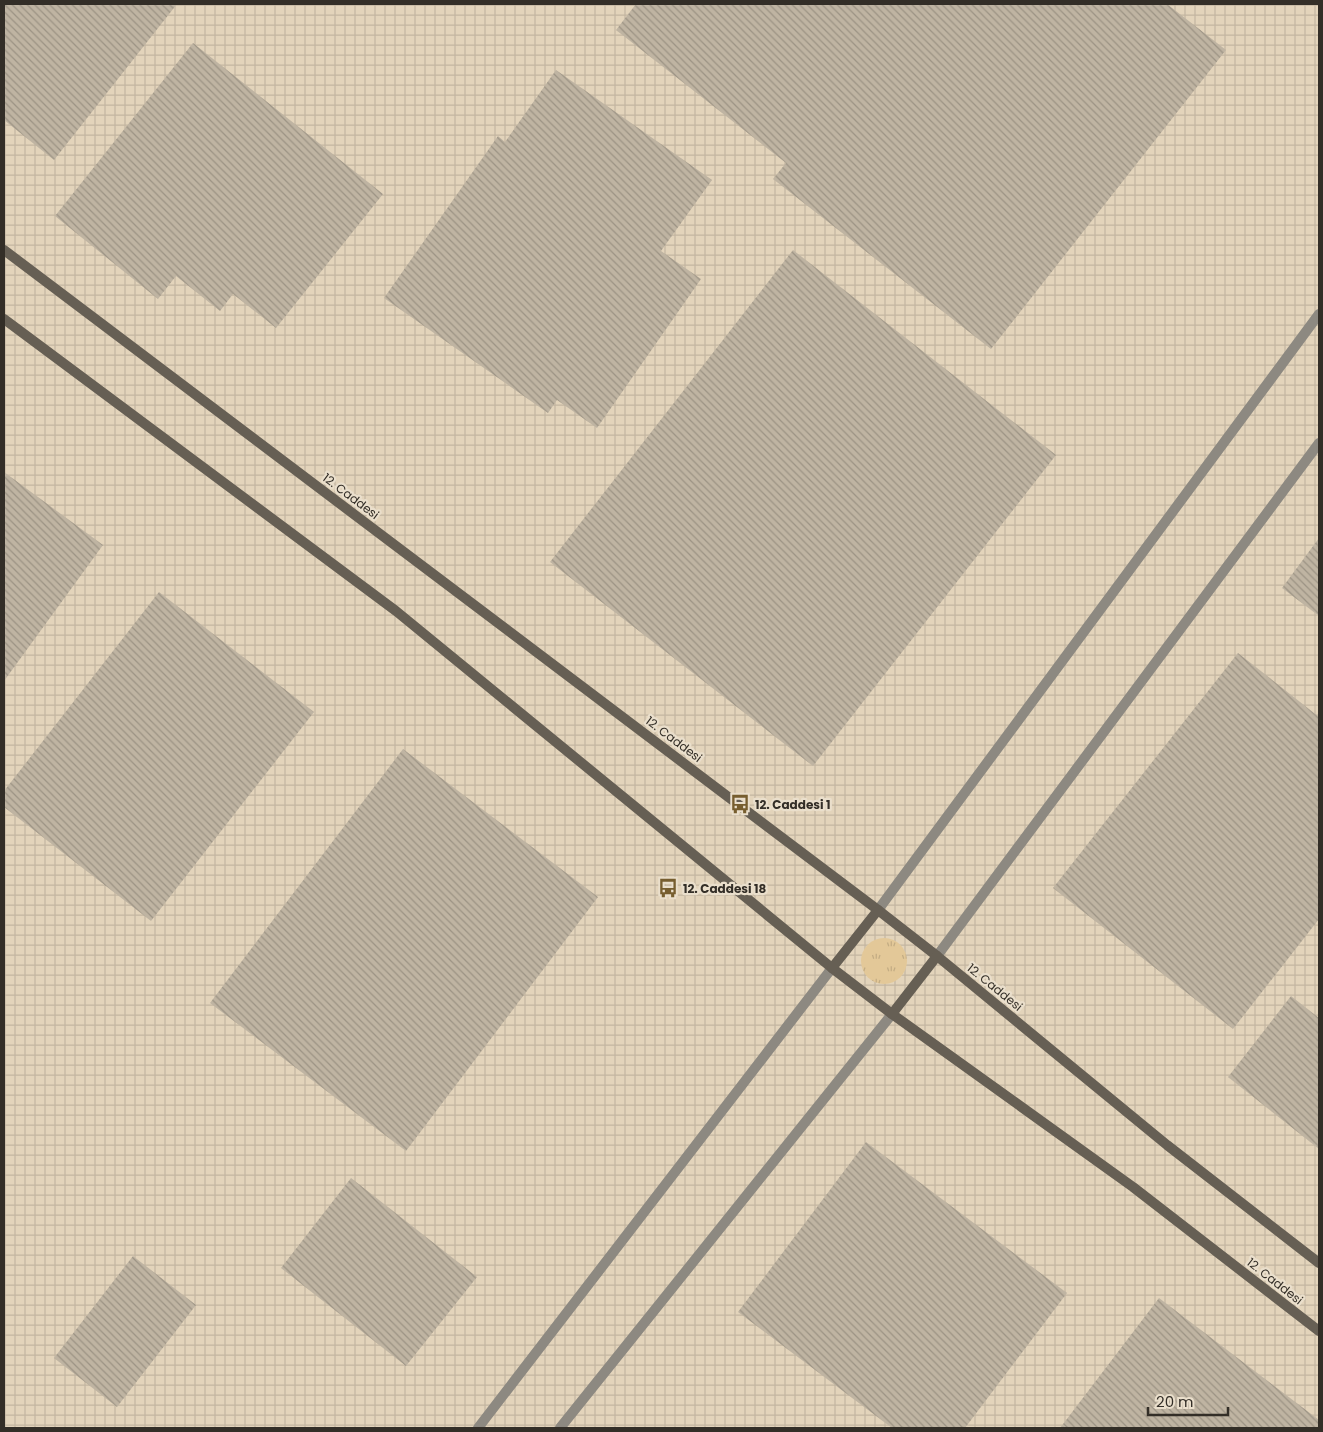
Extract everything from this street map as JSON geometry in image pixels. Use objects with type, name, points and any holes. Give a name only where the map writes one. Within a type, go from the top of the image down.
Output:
[{"type":"street","name":"12. Caddesi","points":[[4,250],[878,910],[937,956],[1167,1145],[1319,1263]]},
{"type":"street","points":[[478,1428],[878,910],[1319,314]]},
{"type":"street","name":"12. Caddesi","points":[[4,319],[396,611],[832,968],[892,1014],[1133,1188],[1319,1331]]},
{"type":"street","points":[[560,1428],[937,956],[1319,443]]},
{"type":"shaded area","points":[[4,4],[1319,4],[1319,1428],[4,1428]]},
{"type":"green space","points":[[884,938],[897,942],[903,948],[907,961],[903,974],[897,980],[884,984],[871,980],[865,974],[861,961],[865,948],[871,942]]},
{"type":"building","points":[[4,4],[177,4],[54,160],[4,120]]},
{"type":"building","points":[[636,4],[1167,4],[1226,50],[991,349],[773,179],[786,163],[616,30]]},
{"type":"building","points":[[193,43],[383,194],[276,328],[233,294],[220,311],[176,276],[158,299],[55,216]]},
{"type":"building","points":[[556,70],[712,180],[661,251],[701,279],[597,428],[557,400],[548,413],[384,298],[498,136],[505,142]]},
{"type":"building","points":[[793,250],[1056,455],[813,766],[550,562]]},
{"type":"building","points":[[4,472],[103,545],[4,681]]},
{"type":"building","points":[[1319,538],[1319,616],[1282,588]]},
{"type":"building","points":[[159,592],[314,712],[151,921],[4,807],[4,791]]},
{"type":"building","points":[[1238,653],[1319,717],[1319,919],[1233,1029],[1053,888]]},
{"type":"building","points":[[403,749],[598,897],[406,1151],[210,1003]]},
{"type":"building","points":[[1291,996],[1319,1018],[1319,1149],[1228,1077]]},
{"type":"building","points":[[866,1142],[1067,1293],[965,1428],[892,1428],[738,1312]]},
{"type":"building","points":[[351,1178],[477,1277],[406,1366],[281,1268]]},
{"type":"building","points":[[133,1256],[196,1305],[117,1407],[54,1358]]},
{"type":"building","points":[[1159,1298],[1319,1420],[1319,1428],[1060,1428]]},
{"type":"place","name":"12. Caddesi 1","points":[[740,804]]},
{"type":"place","name":"12. Caddesi 18","points":[[668,888]]}]
